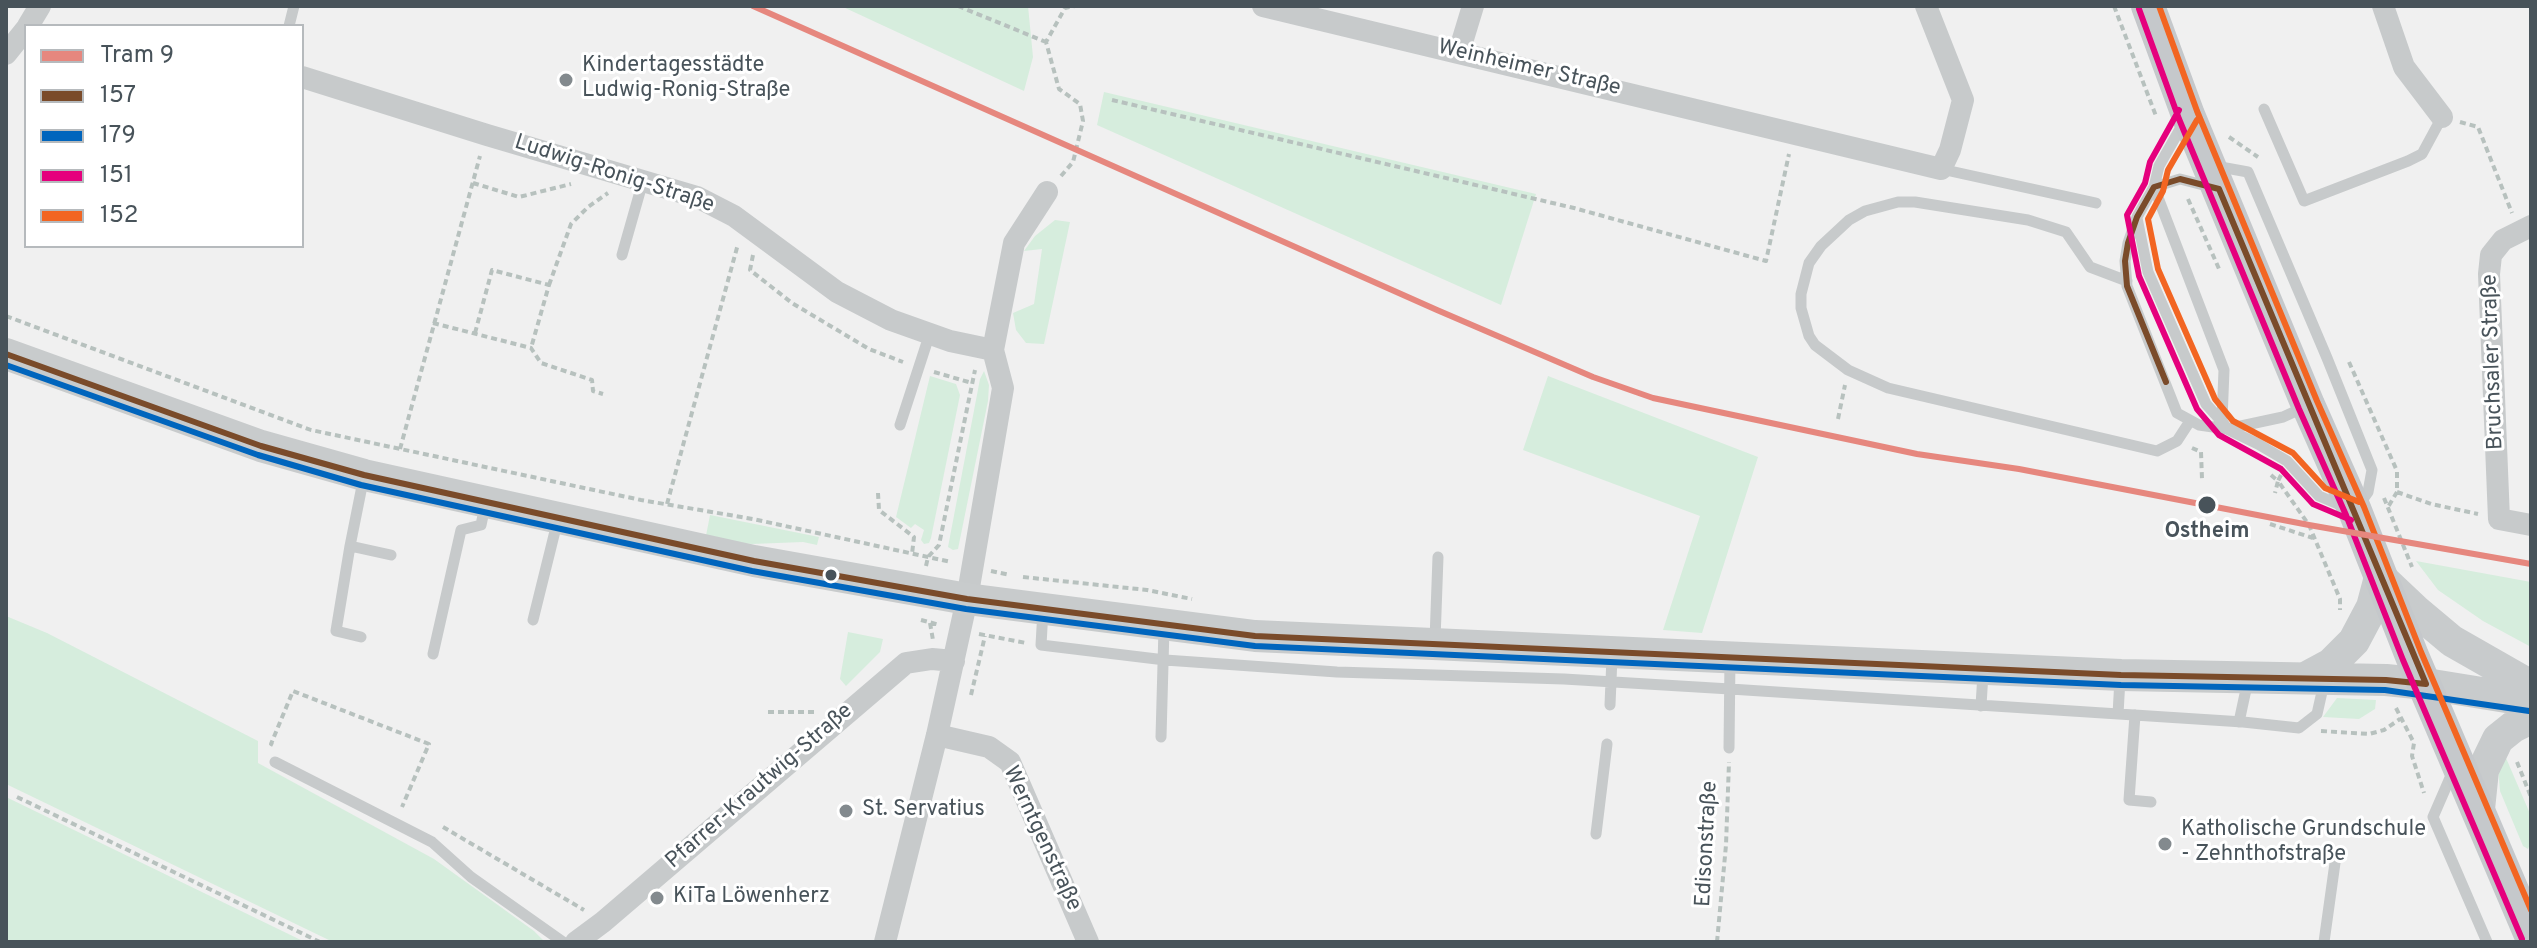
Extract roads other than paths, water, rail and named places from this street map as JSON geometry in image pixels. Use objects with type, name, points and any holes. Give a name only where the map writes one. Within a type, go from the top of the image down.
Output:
[{"type":"main road","points":[[2148,6],[2188,115],[2308,405],[2372,509],[2380,577],[2531,935]]},
{"type":"main road","points":[[6,354],[261,446],[377,478],[754,561],[967,599],[1255,636],[1435,645],[1475,661],[1730,673],[1983,668],[2121,675],[2386,680],[2531,701]]},
{"type":"main road","points":[[2315,678],[2354,641],[2372,607],[2380,577]]},
{"type":"main road","points":[[2380,577],[2452,641],[2531,686]]},
{"type":"main road","points":[[2479,809],[2483,770],[2498,739],[2531,718]]},
{"type":"street","points":[[29,24],[40,6]]},
{"type":"street","name":"Weinheimer Straße","points":[[1263,6],[1941,169]]},
{"type":"street","points":[[1459,52],[1473,6]]},
{"type":"street","points":[[1926,6],[1963,100],[1950,150],[1941,169]]},
{"type":"street","points":[[2383,6],[2404,67],[2442,117]]},
{"type":"street","points":[[6,54],[24,32]]},
{"type":"street","name":"Ludwig-Ronig-Straße","points":[[304,78],[697,197],[837,292],[891,320],[950,341],[993,350]]},
{"type":"street","points":[[885,942],[937,735],[967,599],[1003,388],[993,350],[1014,243],[1047,192]]},
{"type":"street","name":"Bruchsaler Straße","points":[[2525,228],[2503,240],[2491,255],[2489,274],[2499,519],[2531,525]]},
{"type":"street","name":"Pfarrer-Krautwig-Straße","points":[[576,942],[906,663],[932,659],[954,661]]},
{"type":"street","name":"Werntgenstraße","points":[[937,735],[989,747],[1010,762],[1088,942]]},
{"type":"lane","points":[[2264,109],[2304,201],[2422,154],[2442,117]]},
{"type":"lane","points":[[2188,115],[2159,166],[2154,187],[2137,217],[2125,261],[2127,286],[2177,413],[2199,425],[2224,425],[2283,417],[2308,405]]},
{"type":"lane","points":[[1941,169],[2096,203]]},
{"type":"lane","points":[[2137,217],[2148,272],[2206,404],[2224,425],[2287,461],[2319,496],[2372,509],[2368,492],[2372,470],[2248,172],[2180,179],[2154,187]]},
{"type":"lane","points":[[622,255],[643,181]]},
{"type":"lane","points":[[2154,187],[2224,370],[2224,425]]},
{"type":"lane","points":[[2127,281],[2090,267],[2066,232],[2028,220],[1898,202],[1865,211],[1849,220],[1821,246],[1809,263],[1801,294],[1801,308],[1809,336],[1831,359],[1864,379],[1899,391],[2157,451],[2177,441],[2190,421]]},
{"type":"lane","points":[[2258,283],[2297,292]]},
{"type":"lane","points":[[900,425],[930,333]]},
{"type":"lane","points":[[361,637],[336,631],[350,546],[377,478]]},
{"type":"lane","points":[[433,654],[447,568],[461,530],[481,525],[486,502]]},
{"type":"lane","points":[[533,620],[558,518]]},
{"type":"lane","points":[[350,546],[391,555]]},
{"type":"lane","points":[[1435,645],[1438,557]]},
{"type":"lane","points":[[1044,609],[1041,645],[1165,660],[1337,672],[1475,661]]},
{"type":"lane","points":[[1161,737],[1164,624]]},
{"type":"lane","points":[[1610,705],[1611,667]]},
{"type":"lane","points":[[1981,706],[1983,668]]},
{"type":"lane","points":[[1729,748],[1730,673],[1981,706],[2299,728],[2317,714],[2315,678]]},
{"type":"lane","points":[[2118,714],[2121,675]]},
{"type":"lane","points":[[2239,722],[2249,676]]},
{"type":"lane","points":[[2135,715],[2129,800],[2151,802]]},
{"type":"lane","points":[[1596,834],[1607,744]]},
{"type":"lane","points":[[2458,760],[2433,817],[2487,942]]},
{"type":"lane","points":[[275,762],[432,842],[471,877],[563,942]]},
{"type":"lane","points":[[2324,942],[2335,863]]},
{"type":"tram line","name":"9","points":[[753,6],[1437,310],[1593,377],[1653,398],[1917,454],[2019,469],[2531,564]]},
{"type":"place","name":"Kindertagesstädte Ludwig-Ronig-Straße","points":[[566,80]]},
{"type":"place","name":"Ostheim","points":[[2207,505]]},
{"type":"place","name":"St. Servatius","points":[[846,811]]},
{"type":"place","name":"Katholische Grundschule - Zehnthofstraße","points":[[2165,844]]},
{"type":"place","name":"KiTa Löwenherz","points":[[657,898]]}]
